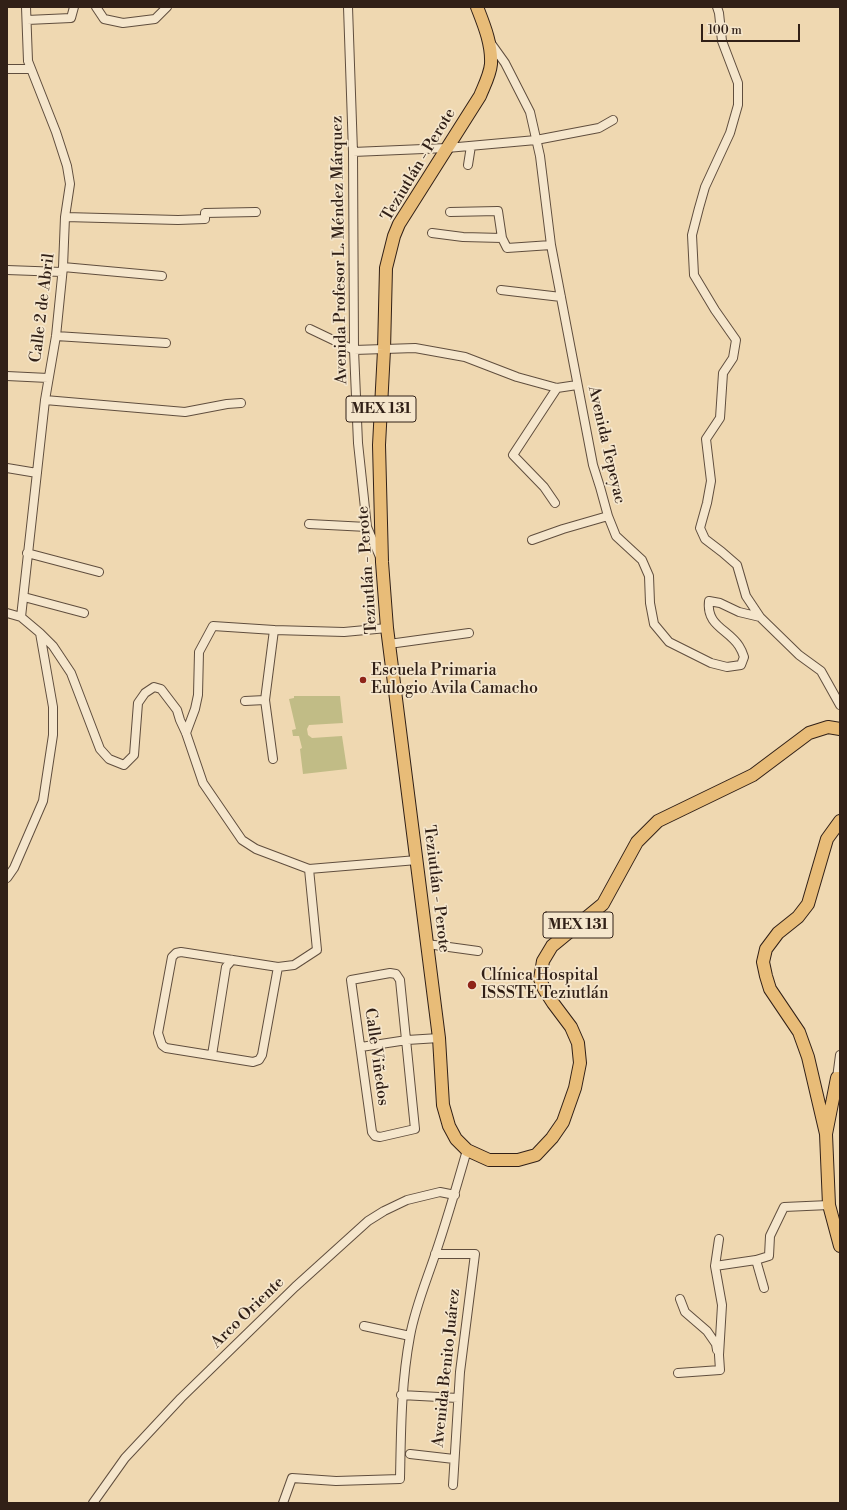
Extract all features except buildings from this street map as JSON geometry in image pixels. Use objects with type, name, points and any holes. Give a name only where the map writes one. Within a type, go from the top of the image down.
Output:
[{"type":"main road","name":"Teziutlán - Perote","points":[[467,1150],[456,1139],[448,1126],[443,1105],[438,1038],[427,944],[387,628],[382,562],[378,445],[384,350],[386,268],[394,236],[408,209],[480,96],[488,76],[491,64],[489,40],[477,7]]},
{"type":"main road","name":"MEX 131","points":[[467,1150],[489,1160],[518,1160],[536,1155],[552,1138],[563,1122],[575,1088],[580,1063],[578,1043],[571,1027],[544,989],[540,979],[543,961],[552,946],[603,904],[637,842],[658,821],[753,774],[809,733],[828,728],[840,729]]},
{"type":"main road","points":[[840,821],[827,839],[808,904],[798,916],[778,933],[766,949],[763,962],[770,989],[799,1032],[808,1058],[826,1134],[840,1246]]},
{"type":"main road","points":[[826,1134],[838,1078]]},
{"type":"street","name":"Calle 2 de Abril","points":[[21,617],[45,400],[56,336],[63,269],[65,216],[70,184],[67,166],[56,132],[28,61],[26,7]]},
{"type":"street","points":[[27,20],[71,18],[74,7]]},
{"type":"street","points":[[96,7],[104,19],[123,23],[155,19],[167,7]]},
{"type":"street","name":"Avenida Profesor L. Méndez Márquez","points":[[348,7],[353,152],[354,350],[358,443],[367,527],[382,562]]},
{"type":"street","points":[[717,7],[719,12],[722,41],[738,83],[738,105],[730,133],[706,187],[692,235],[694,275],[715,310],[736,340],[733,358],[724,373],[720,418],[706,439],[711,480],[707,503],[700,528],[705,539],[736,565],[746,596],[760,617],[799,655],[822,671],[840,705]]},
{"type":"street","name":"Avenida Tepeyac","points":[[489,40],[505,63],[530,112],[540,156],[551,245],[592,465],[616,536],[642,560],[649,576],[650,603],[654,624],[669,642],[711,663],[727,666],[741,665],[744,657],[739,645],[717,625],[710,616],[708,608],[709,601],[720,603],[738,612],[760,617]]},
{"type":"street","points":[[7,69],[30,69]]},
{"type":"street","points":[[353,152],[447,148],[536,140],[599,128],[613,120]]},
{"type":"street","points":[[468,164],[471,146]]},
{"type":"street","points":[[450,212],[498,211],[502,238],[507,248],[551,245]]},
{"type":"street","points":[[65,216],[178,220],[205,219],[205,213],[256,212]]},
{"type":"street","points":[[432,233],[462,237],[502,238]]},
{"type":"street","points":[[7,270],[63,269],[162,276]]},
{"type":"street","points":[[501,290],[561,297]]},
{"type":"street","points":[[310,329],[354,350],[415,348],[465,357],[517,377],[557,388],[577,386]]},
{"type":"street","points":[[56,336],[166,343]]},
{"type":"street","points":[[7,376],[48,378]]},
{"type":"street","points":[[555,503],[544,487],[513,455],[557,388]]},
{"type":"street","points":[[45,400],[185,412],[227,404],[241,403]]},
{"type":"street","points":[[7,468],[37,473]]},
{"type":"street","points":[[532,540],[608,516]]},
{"type":"street","points":[[309,524],[367,527]]},
{"type":"street","points":[[28,553],[99,572]]},
{"type":"street","points":[[24,597],[84,613]]},
{"type":"street","points":[[7,613],[21,617],[53,646],[71,673],[100,749],[109,759],[124,764],[134,755],[138,703],[145,693],[154,687],[161,689],[177,710],[203,783],[242,840],[256,849],[309,869],[417,860]]},
{"type":"street","points":[[186,733],[195,709],[198,695],[199,652],[213,626],[274,630],[344,632],[387,628]]},
{"type":"street","points":[[273,759],[265,700],[274,630]]},
{"type":"street","points":[[7,878],[14,868],[43,801],[53,735],[53,707],[40,633]]},
{"type":"street","points":[[389,644],[469,633]]},
{"type":"street","points":[[245,701],[265,700]]},
{"type":"street","points":[[278,967],[262,1054],[259,1060],[253,1062],[212,1054],[166,1048],[162,1045],[158,1033],[172,957],[176,953],[181,952],[278,967],[294,965],[317,950],[309,869]]},
{"type":"street","points":[[427,944],[478,951]]},
{"type":"street","points":[[212,1054],[226,967],[232,960]]},
{"type":"street","name":"Calle Viñedos","points":[[390,973],[396,974],[400,980],[407,1040],[415,1129],[380,1137],[375,1136],[372,1132],[351,980],[390,973]]},
{"type":"street","points":[[361,1047],[407,1040],[438,1038]]},
{"type":"street","points":[[838,1078],[840,1055]]},
{"type":"street","points":[[283,1503],[292,1478],[336,1481],[400,1479],[401,1395],[410,1336],[422,1290],[455,1195],[467,1150]]},
{"type":"street","name":"Arco Oriente","points":[[93,1503],[125,1458],[182,1398],[296,1287],[368,1221],[384,1211],[407,1200],[440,1192],[455,1195]]},
{"type":"street","points":[[715,1266],[756,1260],[769,1256],[770,1236],[784,1207],[835,1205]]},
{"type":"street","points":[[718,1355],[722,1305],[715,1266],[719,1239]]},
{"type":"street","name":"Avenida Benito Juárez","points":[[435,1254],[475,1254],[460,1372],[453,1485]]},
{"type":"street","points":[[756,1260],[764,1288]]},
{"type":"street","points":[[678,1373],[720,1370],[716,1344],[707,1331],[685,1312],[680,1299]]},
{"type":"street","points":[[364,1326],[410,1336]]},
{"type":"street","points":[[401,1395],[458,1398]]},
{"type":"street","points":[[410,1454],[454,1459]]},
{"type":"shaded area","points":[[294,696],[340,696],[343,723],[309,725],[307,729],[308,735],[312,738],[342,736],[347,769],[303,774],[300,749],[302,748],[299,736],[293,736],[292,730],[296,729],[289,699],[294,698]]},
{"type":"place","name":"Escuela Primaria Eulogio Avila Camacho","points":[[363,680]]},
{"type":"place","name":"Clínica Hospital ISSSTE Teziutlán","points":[[472,985]]}]
